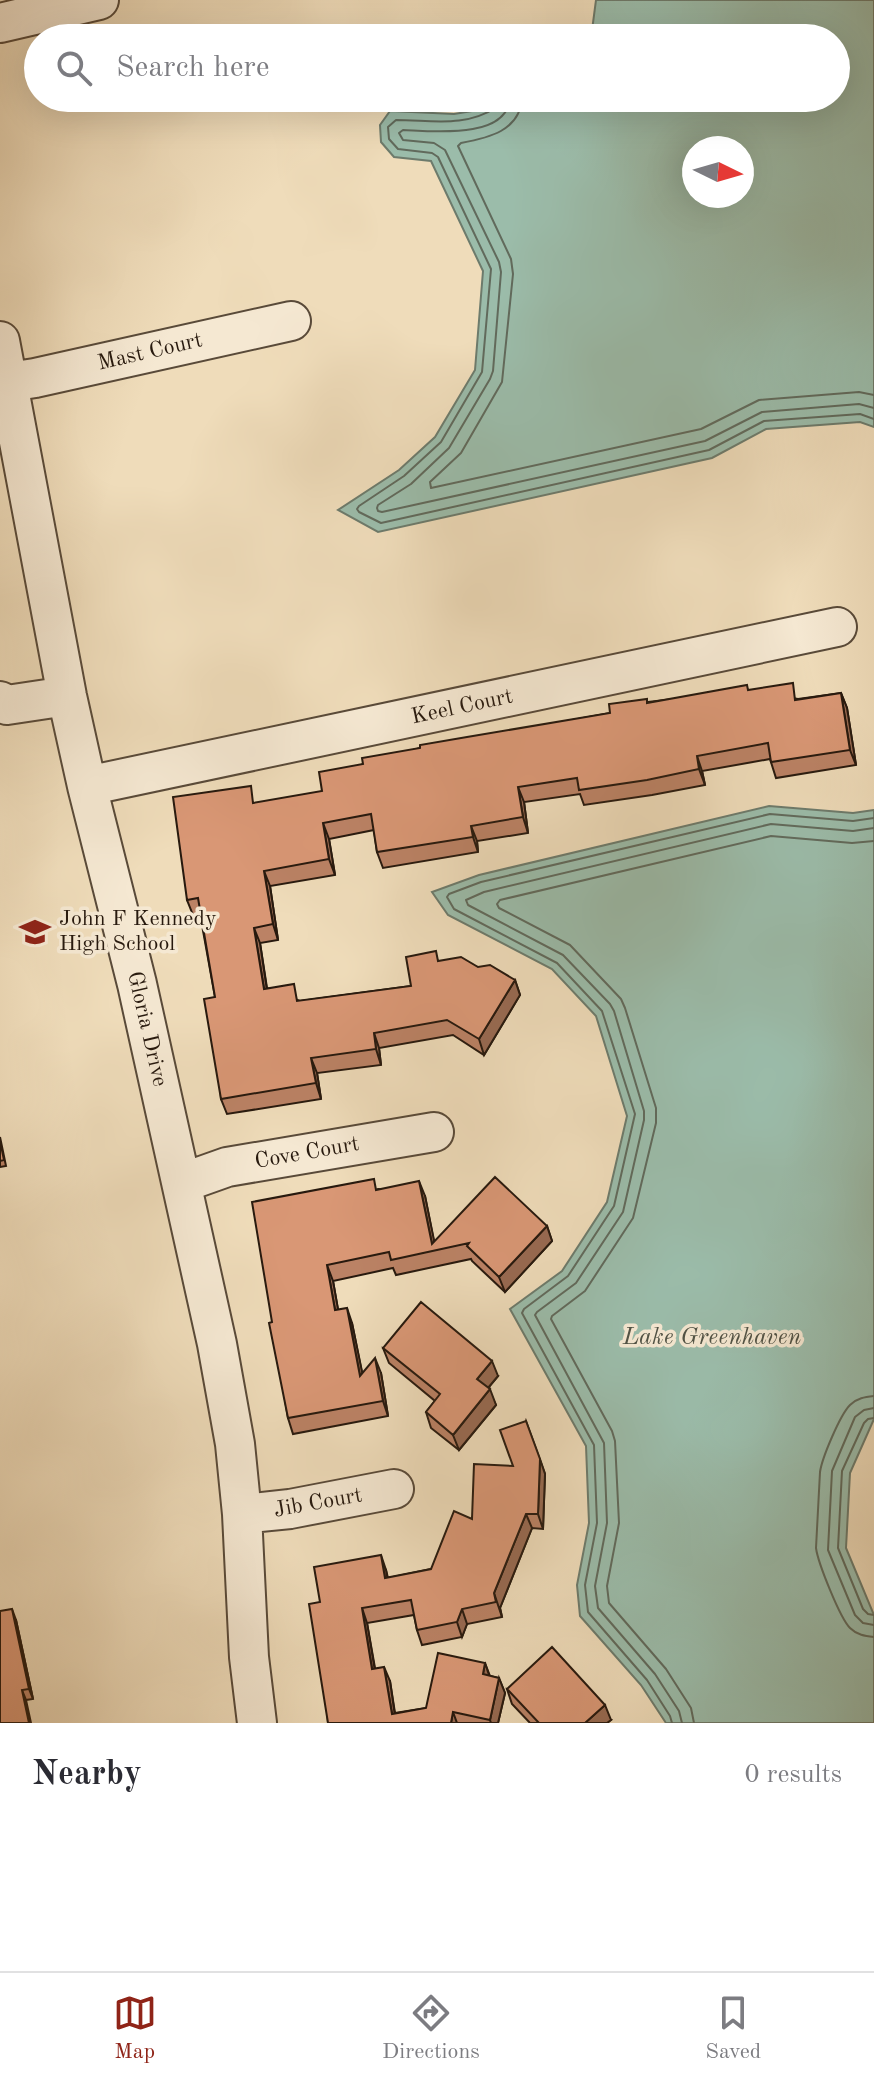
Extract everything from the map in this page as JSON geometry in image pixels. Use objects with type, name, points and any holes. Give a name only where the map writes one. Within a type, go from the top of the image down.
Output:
[{"type":"street","points":[[0,23],[99,0]]},
{"type":"street","name":"Mast Court","points":[[9,382],[291,321]]},
{"type":"street","name":"Gloria Drive","points":[[0,341],[67,696],[137,984],[217,1344],[233,1430],[242,1514],[249,1657],[257,1723]]},
{"type":"street","name":"Keel Court","points":[[87,786],[837,627]]},
{"type":"street","points":[[0,701],[7,705],[67,696]]},
{"type":"street","name":"Cove Court","points":[[182,1183],[227,1167],[434,1132]]},
{"type":"street","name":"Jib Court","points":[[242,1514],[290,1509],[394,1489]]},
{"type":"water","points":[[596,0],[874,0],[874,427],[860,422],[766,429],[712,458],[378,532],[338,510],[399,470],[435,437],[475,370],[483,271],[431,161],[394,157],[381,142],[380,125],[389,112],[850,112],[850,24],[593,24]]},
{"type":"water","name":"Lake Greenhaven","points":[[769,806],[853,813],[874,810],[874,1419],[850,1473],[846,1548],[874,1615],[874,1723],[666,1723],[641,1685],[580,1616],[577,1585],[589,1523],[586,1446],[510,1309],[562,1271],[607,1202],[627,1116],[596,1016],[552,969],[448,915],[432,892],[479,875]]},
{"type":"building","points":[[793,683],[795,700],[841,693],[850,750],[771,762],[768,743],[697,756],[699,769],[647,780],[579,790],[577,778],[518,787],[523,817],[471,826],[473,837],[377,852],[371,814],[323,823],[329,859],[264,871],[273,924],[254,928],[264,989],[294,984],[297,1001],[411,986],[406,957],[436,951],[438,961],[461,957],[478,967],[490,965],[515,980],[479,1039],[447,1020],[374,1033],[376,1049],[311,1058],[316,1083],[221,1099],[204,999],[215,997],[198,898],[187,900],[173,797],[251,786],[253,803],[322,791],[319,772],[363,764],[362,758],[420,748],[420,745],[610,713],[609,704],[647,699],[647,703],[747,685],[748,690]]},
{"type":"building","points":[[495,1177],[547,1226],[499,1277],[467,1246],[469,1243],[391,1260],[389,1252],[327,1265],[335,1310],[347,1308],[360,1376],[375,1358],[383,1401],[288,1418],[269,1323],[272,1322],[252,1202],[374,1179],[376,1190],[419,1181],[432,1244]]},
{"type":"building","points":[[421,1302],[492,1361],[477,1379],[490,1389],[453,1435],[426,1412],[440,1394],[383,1348]]},
{"type":"building","points":[[526,1421],[540,1459],[538,1514],[526,1514],[494,1593],[496,1602],[462,1609],[457,1622],[417,1630],[411,1600],[362,1608],[372,1669],[384,1667],[392,1714],[426,1708],[438,1653],[485,1663],[483,1674],[499,1678],[490,1720],[453,1712],[451,1723],[328,1723],[309,1604],[320,1602],[314,1567],[381,1555],[385,1578],[431,1569],[454,1511],[472,1519],[474,1464],[513,1466],[500,1430]]},
{"type":"building","points":[[12,1609],[29,1689],[22,1690],[29,1723],[0,1723],[0,1611]]},
{"type":"building","points":[[552,1647],[605,1705],[585,1723],[539,1723],[507,1689]]},
{"type":"place","name":"John F Kennedy High School","points":[[35,932]]}]
